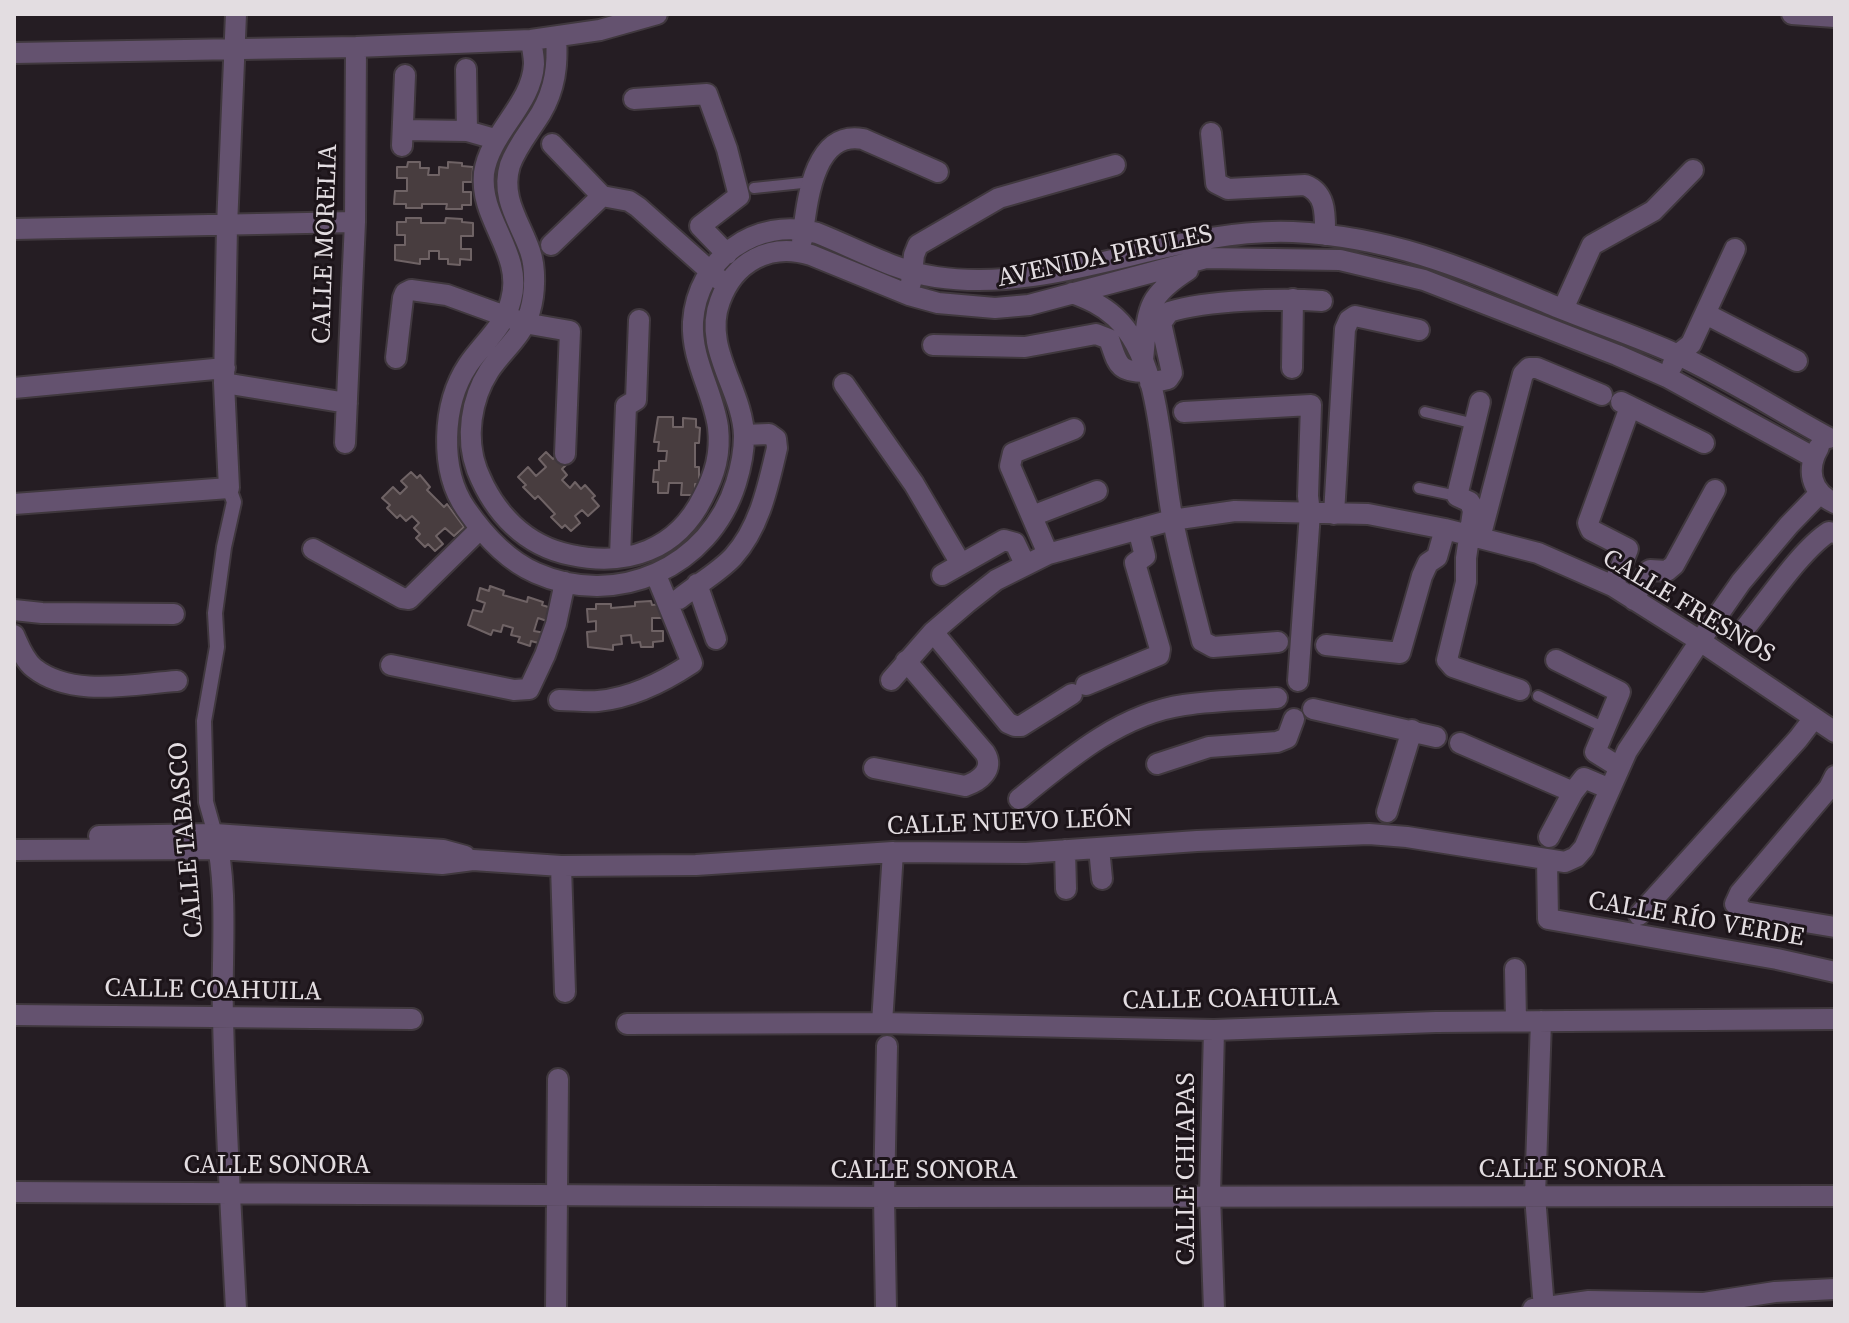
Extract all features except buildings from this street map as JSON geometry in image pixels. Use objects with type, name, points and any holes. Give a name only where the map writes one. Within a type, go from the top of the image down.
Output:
[{"type":"street","name":"CALLE TABASCO","points":[[236,14],[224,376],[229,488],[234,502],[224,547],[215,613],[217,647],[204,721],[206,802],[217,842],[236,1309]]},
{"type":"street","points":[[14,53],[356,47],[531,40],[556,38],[597,22],[657,14]]},
{"type":"street","points":[[1792,14],[1835,17]]},
{"type":"street","name":"AVENIDA PIRULES","points":[[556,38],[558,65],[542,112],[520,143],[510,167],[507,189],[512,212],[532,255],[534,285],[530,312],[517,337],[490,370],[474,407],[472,448],[478,470],[498,509],[525,537],[542,547],[591,559],[620,556],[655,548],[685,526],[697,510],[716,468],[717,423],[710,392],[697,361],[695,309],[719,278],[747,262],[762,254],[800,251],[909,295],[938,303],[995,308],[1029,305],[1206,258],[1340,260],[1424,280],[1617,355],[1667,377],[1813,457]]},
{"type":"street","name":"AVENIDA PIRULES","points":[[531,40],[534,64],[530,82],[495,139],[484,174],[490,218],[506,245],[511,263],[511,301],[504,317],[466,367],[457,385],[449,421],[449,463],[462,505],[480,529],[512,559],[537,574],[588,586],[617,584],[656,575],[671,568],[695,549],[719,522],[736,483],[744,435],[715,338],[719,278],[727,254],[763,231],[803,229],[913,272],[948,278],[1028,278],[1066,272],[1208,237],[1290,232],[1376,241],[1451,263],[1677,355],[1832,438]]},
{"type":"street","name":"CALLE MORELIA","points":[[345,443],[355,222],[356,47]]},
{"type":"street","points":[[466,69],[467,131]]},
{"type":"street","points":[[405,75],[403,138],[467,131],[495,139]]},
{"type":"street","points":[[634,99],[707,94],[727,149],[739,196],[700,226],[727,254]]},
{"type":"street","points":[[521,100],[542,112]]},
{"type":"street","points":[[1211,133],[1216,183],[1228,189],[1305,185],[1315,189],[1321,197],[1325,235]]},
{"type":"street","points":[[800,251],[813,182],[824,152],[838,141],[853,137],[863,139],[938,172]]},
{"type":"street","points":[[552,144],[602,196],[629,201],[638,207],[719,278]]},
{"type":"street","points":[[909,295],[918,245],[999,198],[1115,165]]},
{"type":"street","points":[[1563,309],[1592,245],[1653,211],[1693,170]]},
{"type":"street","points":[[551,245],[602,196]]},
{"type":"street","points":[[14,229],[355,222]]},
{"type":"street","points":[[1667,377],[1677,355],[1691,344],[1735,249]]},
{"type":"street","points":[[1206,258],[1162,286],[1152,302],[1146,324],[1146,371],[1172,520],[1202,641],[1213,647],[1278,642]]},
{"type":"street","points":[[396,358],[403,298],[411,290],[447,295],[524,323],[570,331],[565,454]]},
{"type":"street","points":[[1072,293],[1097,302],[1117,318],[1129,334],[1146,371]]},
{"type":"street","points":[[1292,368],[1293,299]]},
{"type":"street","points":[[933,345],[1025,347],[1096,334],[1109,339],[1118,364],[1125,371],[1146,371],[1168,379],[1172,373],[1161,323],[1169,312],[1192,306],[1293,299],[1322,301]]},
{"type":"street","points":[[1706,314],[1797,361]]},
{"type":"street","points":[[1334,514],[1345,329],[1349,320],[1355,316],[1419,330]]},
{"type":"street","points":[[620,556],[626,406],[636,400],[639,320]]},
{"type":"street","points":[[1529,693],[1448,665],[1447,660],[1466,582],[1466,558],[1523,374],[1529,368],[1537,368],[1704,443]]},
{"type":"street","points":[[14,388],[224,376],[347,403]]},
{"type":"street","points":[[844,384],[914,484],[961,564]]},
{"type":"street","points":[[1613,586],[1628,549],[1626,545],[1591,530],[1588,523],[1616,401]]},
{"type":"street","points":[[1475,537],[1470,502],[1457,496],[1480,402]]},
{"type":"street","points":[[1184,412],[1302,403],[1311,405],[1310,513],[1298,681]]},
{"type":"street","points":[[1048,554],[1010,466],[1010,459],[1013,453],[1074,429]]},
{"type":"street","points":[[679,599],[732,558],[746,539],[765,496],[777,448],[776,439],[769,434],[744,435]]},
{"type":"street","points":[[1547,859],[1565,862],[1580,853],[1627,751],[1741,582],[1789,525],[1828,498],[1811,476],[1813,457],[1820,446],[1832,438]]},
{"type":"street","points":[[14,504],[229,488]]},
{"type":"street","points":[[1634,600],[1647,572],[1667,571],[1674,565],[1715,490]]},
{"type":"street","points":[[1032,516],[1097,491]]},
{"type":"street","name":"CALLE FRESNOS","points":[[891,680],[933,632],[996,580],[1048,554],[1172,520],[1235,511],[1368,514],[1445,529],[1538,553],[1613,586],[1835,732]]},
{"type":"street","points":[[1789,525],[1812,547]]},
{"type":"street","points":[[313,549],[409,599],[480,529]]},
{"type":"street","points":[[933,632],[1008,723],[1021,726],[1079,689],[1159,655],[1160,649],[1135,563],[1145,556],[1138,529]]},
{"type":"street","points":[[1326,645],[1396,655],[1400,653],[1422,576],[1428,563],[1437,557],[1445,529]]},
{"type":"street","points":[[1746,627],[1812,547],[1829,532],[1835,533]]},
{"type":"street","points":[[942,575],[1004,540],[1015,543],[1025,564]]},
{"type":"street","points":[[588,586],[591,559]]},
{"type":"street","points":[[559,700],[597,701],[631,694],[692,663],[656,575]]},
{"type":"street","points":[[391,665],[514,690],[529,689],[552,634],[565,582]]},
{"type":"street","points":[[697,584],[716,639]]},
{"type":"street","points":[[14,610],[174,614]]},
{"type":"street","points":[[14,635],[33,667],[56,680],[85,687],[177,681]]},
{"type":"street","points":[[1556,660],[1620,692],[1595,752],[1619,767]]},
{"type":"street","points":[[874,768],[965,786],[975,783],[988,767],[985,753],[906,661]]},
{"type":"street","points":[[1298,681],[1311,688],[1313,709],[1308,715],[1294,719],[1281,712],[1277,698],[1284,685],[1298,681]]},
{"type":"street","points":[[1019,799],[1077,752],[1130,722],[1182,705],[1277,698]]},
{"type":"street","points":[[1313,709],[1436,737]]},
{"type":"street","points":[[1639,915],[1814,718]]},
{"type":"street","points":[[1157,764],[1209,747],[1277,742],[1287,738],[1294,719]]},
{"type":"street","points":[[1387,812],[1412,730]]},
{"type":"street","points":[[1460,743],[1573,792]]},
{"type":"street","points":[[1835,776],[1829,788],[1740,893],[1735,904],[1745,912],[1835,927]]},
{"type":"street","points":[[1549,837],[1584,778],[1610,789]]},
{"type":"street","name":"CALLE NUEVO LEÓN","points":[[14,838],[217,842],[442,864],[473,860],[561,866],[696,865],[893,852],[1026,853],[1369,834],[1547,859]]},
{"type":"street","name":"CALLE NUEVO LEÓN","points":[[14,850],[217,842]]},
{"type":"street","points":[[1099,848],[1102,879]]},
{"type":"street","points":[[1065,850],[1066,889]]},
{"type":"street","points":[[882,1023],[893,852]]},
{"type":"street","name":"CALLE RÍO VERDE","points":[[1547,859],[1548,919],[1835,972]]},
{"type":"street","points":[[561,866],[565,992]]},
{"type":"street","points":[[1515,969],[1516,1021]]},
{"type":"street","name":"CALLE COAHUILA","points":[[14,1015],[412,1019]]},
{"type":"street","name":"CALLE COAHUILA","points":[[627,1024],[882,1023],[1214,1030],[1516,1021],[1835,1019]]},
{"type":"street","points":[[1541,1021],[1535,1196],[1541,1308],[1589,1301],[1710,1306],[1775,1292],[1835,1289]]},
{"type":"street","name":"CALLE CHIAPAS","points":[[1214,1030],[1210,1195],[1214,1309]]},
{"type":"street","points":[[886,1309],[884,1197],[887,1046]]},
{"type":"street","points":[[556,1309],[558,1079]]},
{"type":"street","name":"CALLE SONORA","points":[[14,1192],[884,1197],[1835,1196]]},
{"type":"lane","points":[[754,188],[813,182]]},
{"type":"lane","points":[[1425,412],[1475,424]]},
{"type":"lane","points":[[1419,488],[1457,496]]},
{"type":"lane","points":[[1529,693],[1605,728]]}]
